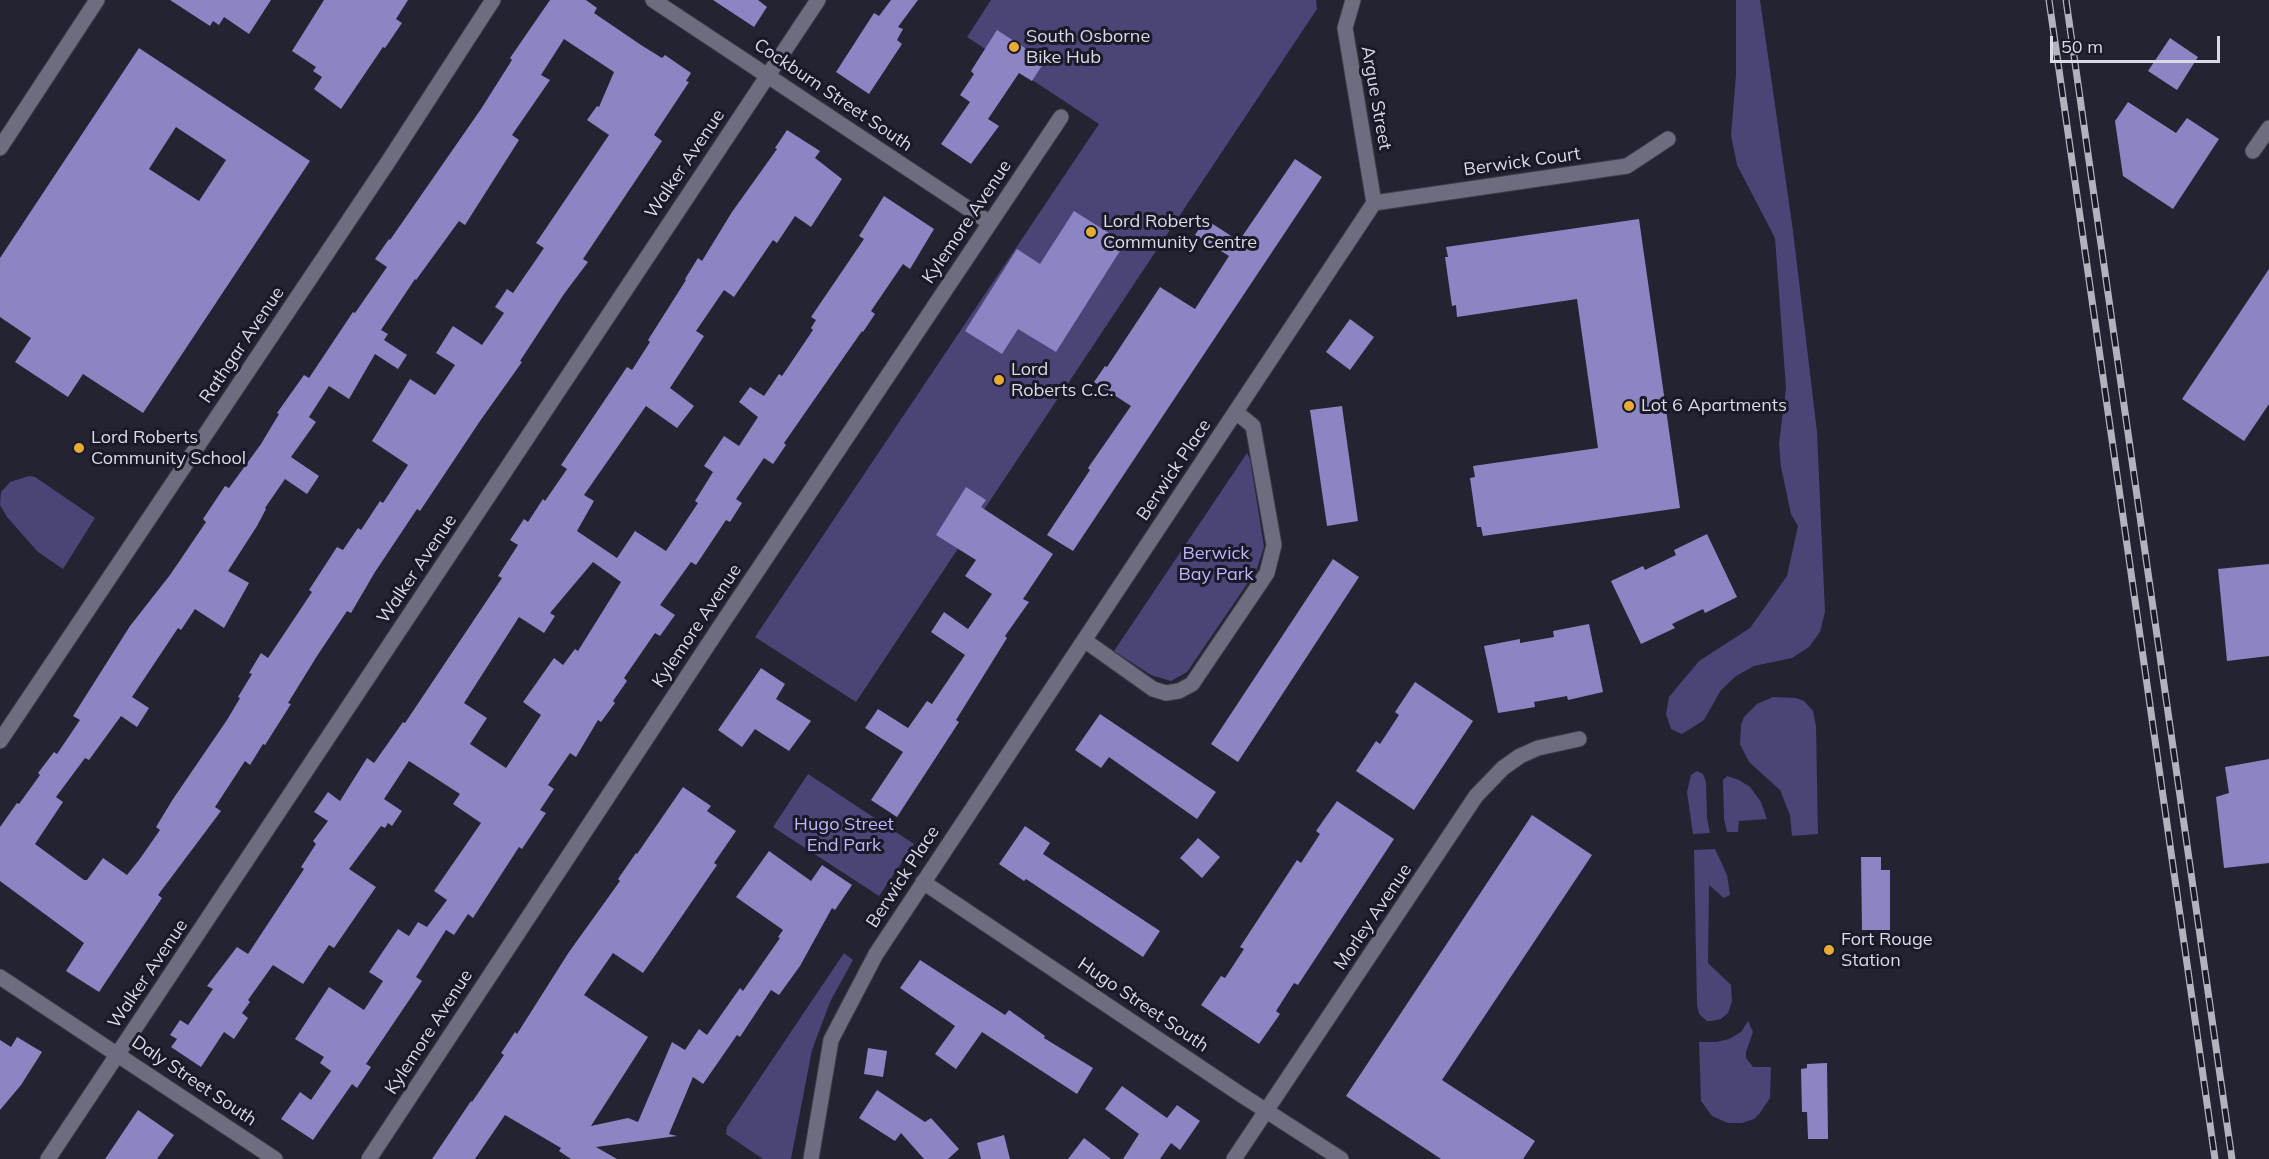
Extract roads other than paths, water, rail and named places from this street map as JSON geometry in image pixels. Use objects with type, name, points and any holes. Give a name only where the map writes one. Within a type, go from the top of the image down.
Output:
[{"type":"street","points":[[0,148],[97,0]]},
{"type":"street","name":"Rathgar Avenue","points":[[0,741],[388,162],[493,0]]},
{"type":"street","name":"Cockburn Street South","points":[[653,0],[990,224]]},
{"type":"street","name":"Walker Avenue","points":[[48,1159],[818,0]]},
{"type":"street","name":"Argue Street","points":[[1353,0],[1345,28],[1374,203]]},
{"type":"street","name":"Kylemore Avenue","points":[[369,1159],[721,625],[1061,117]]},
{"type":"street","points":[[2253,151],[2269,128]]},
{"type":"street","name":"Berwick Court","points":[[1374,203],[1627,166],[1668,139]]},
{"type":"street","name":"Berwick Place","points":[[811,1159],[831,1040],[876,954],[1374,203]]},
{"type":"street","name":"Berwick Place","points":[[1084,640],[1153,688],[1166,693],[1179,691],[1192,684],[1268,573],[1275,545],[1253,426],[1236,412]]},
{"type":"street","name":"Morley Avenue","points":[[1234,1159],[1476,796],[1503,768],[1520,756],[1538,748],[1578,739]]},
{"type":"street","name":"Hugo Street South","points":[[923,882],[1341,1159]]},
{"type":"street","name":"Daly Street South","points":[[0,977],[275,1159]]},
{"type":"railway","points":[[2049,0],[2215,1159]]},
{"type":"railway","points":[[2066,0],[2232,1159]]},
{"type":"place","name":"South Osborne Bike Hub","points":[[1014,47]]},
{"type":"place","name":"Lord Roberts Community Centre","points":[[1091,232]]},
{"type":"place","name":"Lord Roberts C.C.","points":[[999,380]]},
{"type":"place","name":"Lot 6 Apartments","points":[[1629,406]]},
{"type":"place","name":"Lord Roberts Community School","points":[[79,448]]},
{"type":"place","name":"Fort Rouge Station","points":[[1829,950]]},
{"type":"park label","name":"Berwick Bay Park","points":[[1216,564]]},
{"type":"park label","name":"Hugo Street End Park","points":[[844,835]]}]
